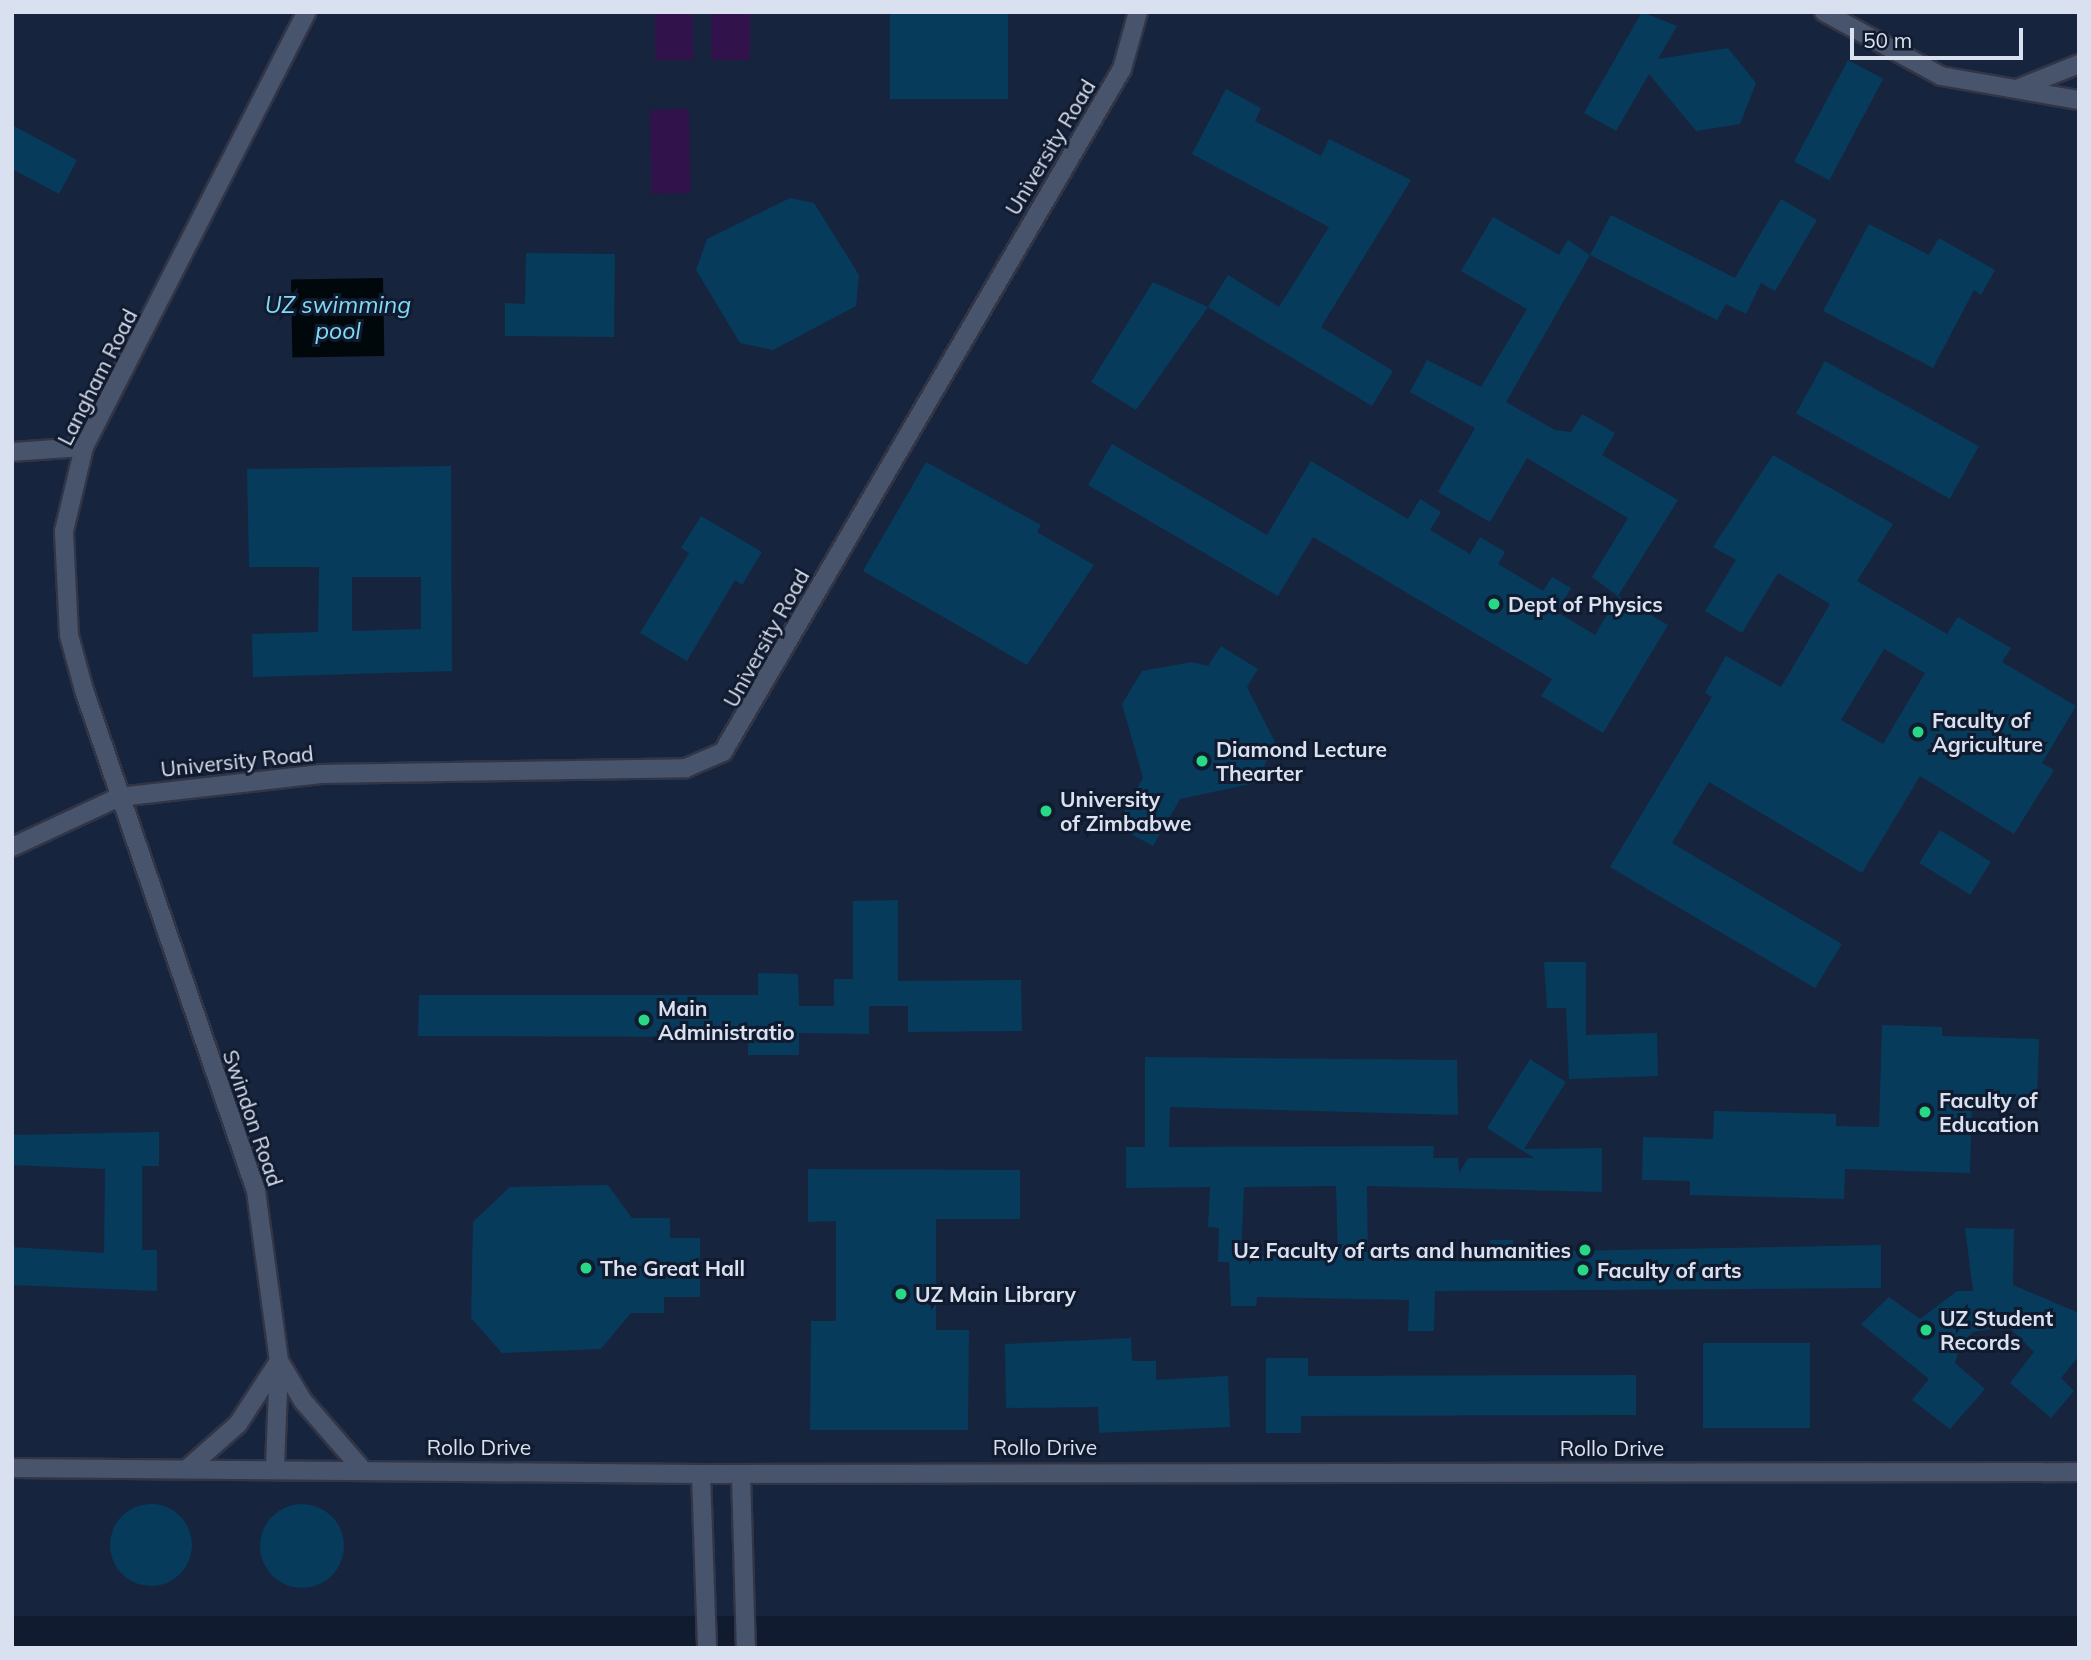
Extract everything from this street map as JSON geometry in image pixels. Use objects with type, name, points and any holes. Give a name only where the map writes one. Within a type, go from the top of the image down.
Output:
[{"type":"street","name":"Langham Road","points":[[120,797],[69,635],[64,531],[84,447],[307,12]]},
{"type":"street","name":"University Road","points":[[120,797],[363,771],[686,768],[723,752],[1122,69],[1139,12]]},
{"type":"street","points":[[1824,12],[1923,68],[2006,92],[2079,98],[2079,71]]},
{"type":"street","points":[[2006,92],[2079,64]]},
{"type":"street","points":[[12,452],[84,447]]},
{"type":"street","points":[[12,847],[120,797]]},
{"type":"street","name":"Swindon Road","points":[[120,797],[256,1191],[279,1361],[275,1467]]},
{"type":"street","points":[[187,1469],[238,1424],[279,1361],[303,1401],[362,1469]]},
{"type":"street","name":"Rollo Drive","points":[[12,1468],[275,1467],[701,1474],[2079,1472]]},
{"type":"street","points":[[701,1474],[707,1648]]},
{"type":"street","points":[[741,1474],[746,1648]]},
{"type":"shaded area","name":"University of Zimbabwe","points":[[12,12],[2079,12],[2079,1616],[12,1616]]},
{"type":"shaded area","points":[[655,12],[693,12],[693,60],[655,60]]},
{"type":"shaded area","points":[[711,12],[750,12],[750,60],[711,60]]},
{"type":"shaded area","points":[[689,109],[690,193],[651,194],[650,110]]},
{"type":"water","name":"UZ swimming pool","points":[[383,278],[384,356],[292,358],[291,280]]},
{"type":"building","points":[[890,12],[1008,12],[1008,99],[890,99]]},
{"type":"building","points":[[1642,12],[1677,26],[1658,59],[1728,48],[1756,83],[1740,124],[1696,131],[1649,74],[1616,131],[1584,113]]},
{"type":"building","points":[[1848,60],[1883,79],[1829,180],[1794,162]]},
{"type":"building","points":[[1226,89],[1261,108],[1255,121],[1321,156],[1329,139],[1411,180],[1321,327],[1393,371],[1372,406],[1208,307],[1228,275],[1279,307],[1329,227],[1192,154]]},
{"type":"building","points":[[12,125],[77,160],[59,194],[12,169]]},
{"type":"building","points":[[790,198],[814,203],[859,275],[856,306],[773,350],[740,343],[696,270],[707,239]]},
{"type":"building","points":[[1781,199],[1817,220],[1775,291],[1761,283],[1746,314],[1726,304],[1717,320],[1590,255],[1611,215],[1735,278]]},
{"type":"building","points":[[1493,217],[1559,255],[1568,240],[1590,255],[1506,402],[1555,430],[1571,432],[1582,414],[1615,433],[1602,455],[1678,500],[1618,596],[1592,577],[1628,518],[1527,458],[1490,522],[1438,492],[1475,428],[1410,392],[1427,360],[1481,387],[1527,309],[1461,271]]},
{"type":"building","points":[[1869,224],[1929,255],[1939,238],[1995,270],[1981,295],[1974,290],[1933,368],[1823,311]]},
{"type":"building","points":[[526,253],[615,254],[614,337],[505,336],[505,303],[525,304]]},
{"type":"building","points":[[1153,282],[1208,307],[1136,410],[1091,382]]},
{"type":"building","points":[[1825,361],[1979,446],[1950,499],[1796,413]]},
{"type":"building","name":"Dept of Physics","points":[[1112,444],[1267,535],[1311,461],[1408,519],[1420,499],[1441,512],[1430,530],[1470,554],[1480,537],[1505,552],[1498,564],[1543,591],[1552,577],[1571,588],[1557,612],[1595,635],[1618,596],[1668,625],[1603,733],[1541,696],[1552,679],[1313,537],[1278,596],[1088,485]]},
{"type":"building","name":"Faculty of Agriculture","points":[[1773,455],[1893,524],[1857,581],[1947,634],[1958,617],[2011,648],[2002,662],[2076,706],[2042,763],[2054,770],[2014,834],[1920,776],[1862,873],[1709,782],[1672,843],[1842,944],[1815,988],[1610,867],[1712,697],[1705,693],[1726,656],[1781,687],[1830,604],[1778,573],[1742,633],[1705,611],[1736,560],[1713,547]],"holes":[[[1884,649],[1925,673],[1883,744],[1841,720]]]},
{"type":"building","points":[[926,462],[1041,525],[1037,532],[1094,565],[1027,665],[863,571]]},
{"type":"building","points":[[451,466],[452,671],[253,677],[252,634],[318,632],[319,567],[249,567],[247,469]],"holes":[[[352,577],[421,577],[421,629],[352,631]]]},
{"type":"building","points":[[701,516],[762,552],[742,585],[735,580],[687,661],[640,633],[689,553],[681,548]]},
{"type":"building","name":"Diamond Lecture Thearter","points":[[1221,646],[1258,669],[1247,687],[1276,744],[1255,783],[1180,799],[1153,846],[1116,826],[1143,778],[1122,704],[1142,671],[1192,662],[1208,666]]},
{"type":"building","points":[[1940,830],[1991,862],[1970,895],[1919,863]]},
{"type":"building","name":"Main Administratio","points":[[898,900],[898,981],[1021,980],[1022,1031],[908,1032],[908,1006],[869,1006],[869,1034],[799,1033],[799,1055],[748,1055],[748,1037],[418,1036],[419,995],[758,995],[758,973],[798,974],[799,1006],[834,1006],[834,979],[853,979],[853,901]]},
{"type":"building","points":[[1544,962],[1586,962],[1586,1035],[1657,1033],[1658,1076],[1569,1079],[1566,1008],[1547,1008]]},
{"type":"building","name":"Faculty of Education","points":[[1882,1025],[1942,1027],[1942,1036],[2039,1039],[2037,1100],[1972,1098],[1970,1173],[1845,1169],[1844,1199],[1690,1195],[1690,1181],[1642,1180],[1643,1137],[1713,1139],[1714,1111],[1836,1114],[1836,1126],[1879,1127]]},
{"type":"building","points":[[1145,1057],[1457,1060],[1458,1115],[1170,1107],[1169,1147],[1434,1146],[1433,1158],[1458,1158],[1459,1173],[1468,1158],[1534,1158],[1487,1128],[1530,1059],[1566,1082],[1524,1149],[1602,1148],[1602,1192],[1367,1186],[1368,1259],[1490,1262],[1490,1240],[1513,1240],[1513,1252],[1881,1245],[1881,1288],[1435,1291],[1434,1331],[1408,1331],[1409,1300],[1257,1297],[1256,1306],[1231,1306],[1229,1262],[1218,1262],[1219,1228],[1208,1227],[1210,1187],[1126,1188],[1126,1147],[1145,1147]],"holes":[[[1336,1186],[1338,1258],[1241,1256],[1244,1187]]]},
{"type":"building","points":[[159,1132],[159,1166],[142,1166],[142,1250],[157,1250],[157,1291],[12,1285],[12,1247],[104,1253],[105,1169],[12,1165],[12,1135]]},
{"type":"building","points":[[808,1169],[1020,1170],[1020,1219],[936,1219],[936,1330],[969,1330],[968,1430],[810,1430],[811,1321],[836,1321],[836,1221],[808,1222]]},
{"type":"building","name":"The Great Hall","points":[[608,1185],[632,1218],[670,1218],[670,1238],[700,1238],[700,1297],[664,1297],[664,1313],[631,1313],[601,1349],[502,1353],[471,1318],[473,1222],[510,1187]]},
{"type":"building","name":"UZ Student Records","points":[[1965,1228],[2014,1229],[2013,1285],[2079,1313],[2079,1356],[2061,1378],[2074,1391],[2051,1418],[2010,1383],[2034,1352],[2008,1326],[1973,1332],[1961,1344],[1955,1363],[1985,1389],[1950,1429],[1912,1400],[1929,1379],[1861,1324],[1889,1297],[1920,1319],[1957,1291],[1973,1291]]},
{"type":"building","points":[[1131,1338],[1132,1361],[1156,1361],[1156,1380],[1228,1376],[1230,1427],[1099,1433],[1098,1407],[1006,1408],[1005,1344]]},
{"type":"building","points":[[1703,1343],[1810,1343],[1810,1428],[1703,1428]]},
{"type":"building","points":[[1266,1358],[1308,1358],[1308,1376],[1636,1375],[1636,1415],[1301,1416],[1301,1433],[1266,1433]]},
{"type":"building","points":[[143,1504],[159,1504],[174,1511],[185,1522],[192,1537],[189,1561],[180,1574],[159,1586],[143,1586],[128,1579],[117,1568],[110,1553],[110,1537],[117,1522],[128,1511]]},
{"type":"building","points":[[302,1504],[318,1507],[332,1516],[341,1530],[344,1546],[341,1562],[332,1576],[318,1585],[302,1588],[286,1585],[272,1576],[263,1562],[260,1546],[263,1530],[272,1516],[286,1507]]},
{"type":"place","name":"Dept of Physics","points":[[1494,604]]},
{"type":"place","name":"Faculty of Agriculture","points":[[1918,732]]},
{"type":"place","name":"Diamond Lecture Thearter","points":[[1202,761]]},
{"type":"place","name":"University of Zimbabwe","points":[[1046,811]]},
{"type":"place","name":"Main Administratio","points":[[644,1020]]},
{"type":"place","name":"Faculty of Education","points":[[1925,1112]]},
{"type":"place","name":"Uz Faculty of arts and humanities","points":[[1585,1250]]},
{"type":"place","name":"The Great Hall","points":[[586,1268]]},
{"type":"place","name":"Faculty of arts","points":[[1583,1270]]},
{"type":"place","name":"UZ Main Library","points":[[901,1294]]},
{"type":"place","name":"UZ Student Records","points":[[1926,1330]]}]
